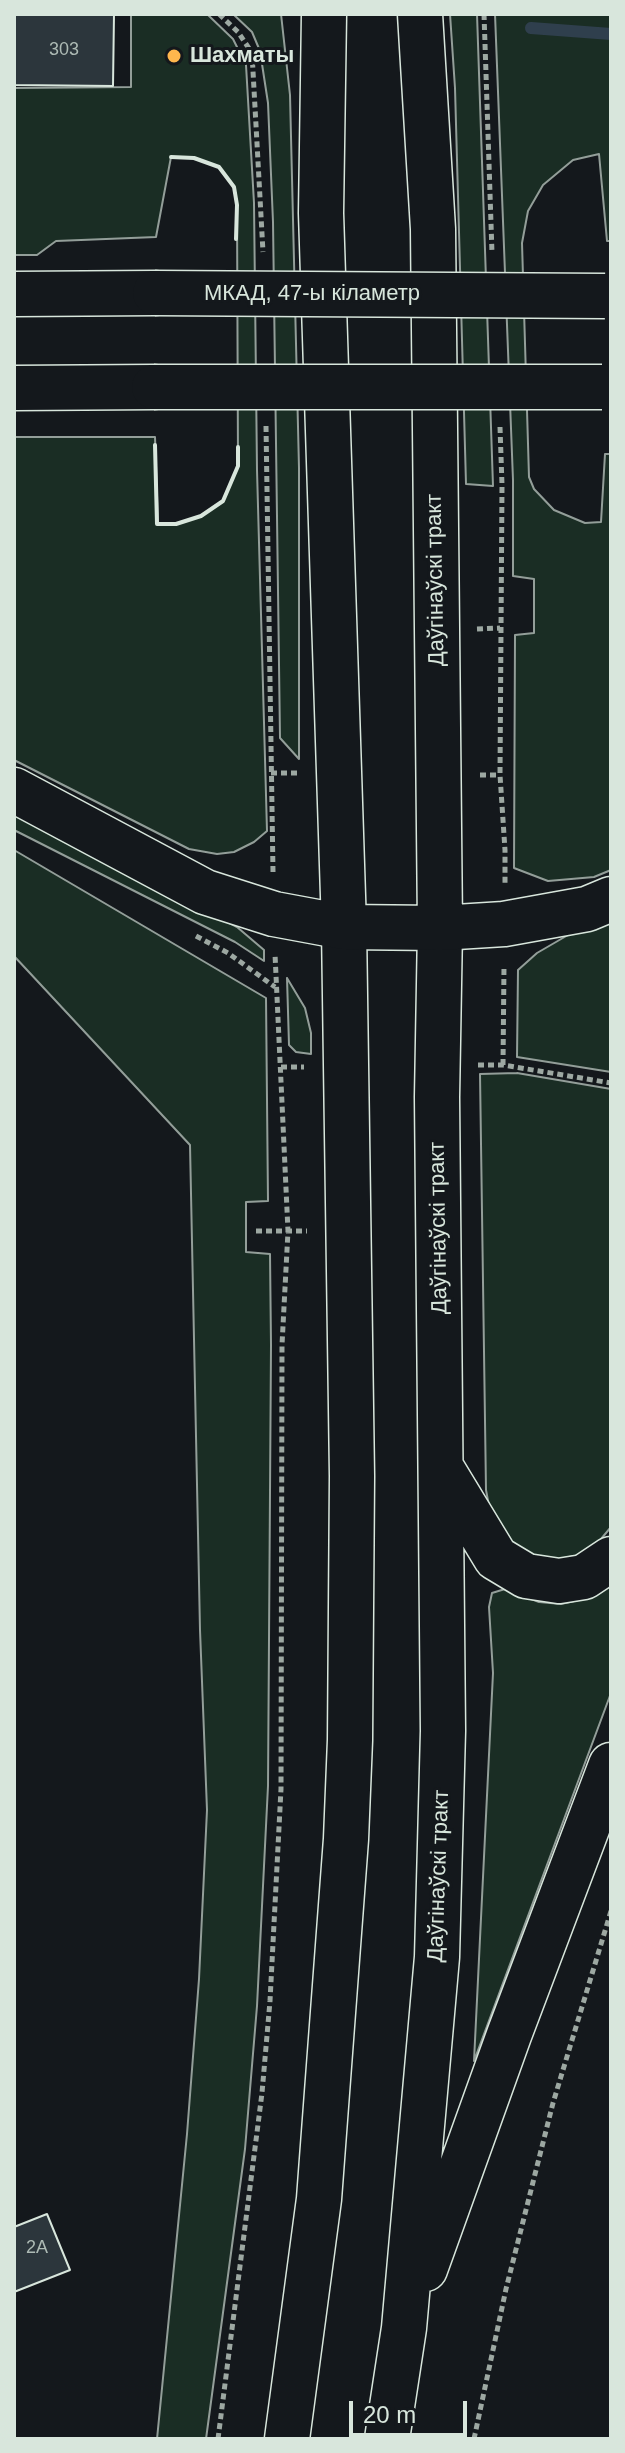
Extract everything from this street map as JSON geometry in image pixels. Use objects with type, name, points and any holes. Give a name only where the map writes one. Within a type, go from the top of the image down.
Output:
[{"type":"main road","points":[[305,14],[322,75]]},
{"type":"main road","points":[[287,2439],[319,2199],[345,1854],[350,1740],[352,1476],[344,927],[321,213],[324,14]]},
{"type":"main road","name":"Даўгінаўскі тракт","points":[[387,2439],[404,2328],[437,1957],[443,1731],[433,229],[421,18]]},
{"type":"main road","name":"МКАД, 47-ы кіламетр","points":[[14,294],[608,296]]},
{"type":"main road","points":[[14,388],[606,386]]},
{"type":"main road","points":[[14,790],[205,892],[274,914],[344,927],[440,928],[504,924],[587,909],[611,899]]},
{"type":"main road","points":[[442,1468],[496,1558],[526,1576],[559,1581],[584,1577],[611,1559]]},
{"type":"main road","points":[[404,2328],[509,2035],[611,1765]]},
{"type":"path","points":[[271,773],[338,774]]},
{"type":"path","points":[[439,775],[500,775]]},
{"type":"path","points":[[218,2439],[262,2093],[281,1789],[282,1345],[288,1231],[275,987]]},
{"type":"path","points":[[503,1065],[611,1083]]},
{"type":"path","points":[[474,2439],[506,2289],[553,2103],[611,1911]]},
{"type":"green space","points":[[131,14],[207,14],[233,39],[246,65],[254,203],[257,470],[267,831],[234,852],[217,854],[189,849],[14,760],[14,437],[155,437],[158,524],[176,524],[201,516],[223,501],[238,466],[237,205],[234,187],[219,167],[194,158],[171,157],[156,237],[56,241],[37,255],[14,255],[14,88],[131,87]]},
{"type":"green space","points":[[233,14],[281,14],[290,95],[299,468],[299,759],[280,738],[273,222],[268,103],[260,51],[252,32]]},
{"type":"green space","points":[[450,14],[477,14],[493,486],[466,484],[455,88]]},
{"type":"green space","points":[[495,14],[611,14],[611,241],[607,241],[599,154],[573,160],[543,185],[528,211],[522,243],[529,477],[534,489],[554,510],[585,523],[601,522],[605,454],[611,454],[611,870],[594,877],[548,881],[514,868],[515,635],[534,633],[534,579],[513,576],[513,480]]},
{"type":"green space","points":[[14,809],[237,927],[264,950],[264,961],[235,942],[14,830]]},
{"type":"green space","points":[[14,850],[266,998],[268,1201],[246,1202],[246,1252],[270,1254],[268,1786],[257,2006],[245,2149],[206,2439],[157,2439],[187,2134],[199,1979],[207,1810],[190,1145],[14,956]]},
{"type":"green space","points":[[611,920],[611,1072],[517,1057],[518,970],[537,953],[568,935]]},
{"type":"green space","points":[[287,978],[305,1008],[311,1033],[311,1054],[296,1052],[289,1045]]},
{"type":"green space","points":[[517,1073],[611,1089],[611,1527],[596,1545],[579,1555],[554,1560],[527,1554],[504,1539],[492,1522],[486,1490],[480,1074]]},
{"type":"green space","points":[[611,1586],[611,1693],[474,2061],[493,1673],[489,1607],[492,1593],[505,1589],[539,1602],[561,1604],[583,1599]]},
{"type":"building","points":[[14,14],[114,14],[113,86],[14,85]]},
{"type":"building","points":[[47,2214],[70,2270],[14,2292],[14,2227]]},
{"type":"waterway","points":[[531,28],[611,34]]},
{"type":"wall","points":[[171,157],[194,158],[219,167],[234,187],[236,239]]},
{"type":"wall","points":[[155,445],[157,524],[176,524],[201,516],[223,501],[238,466],[238,447]]},
{"type":"place","name":"Шахматы","points":[[174,56]]}]
